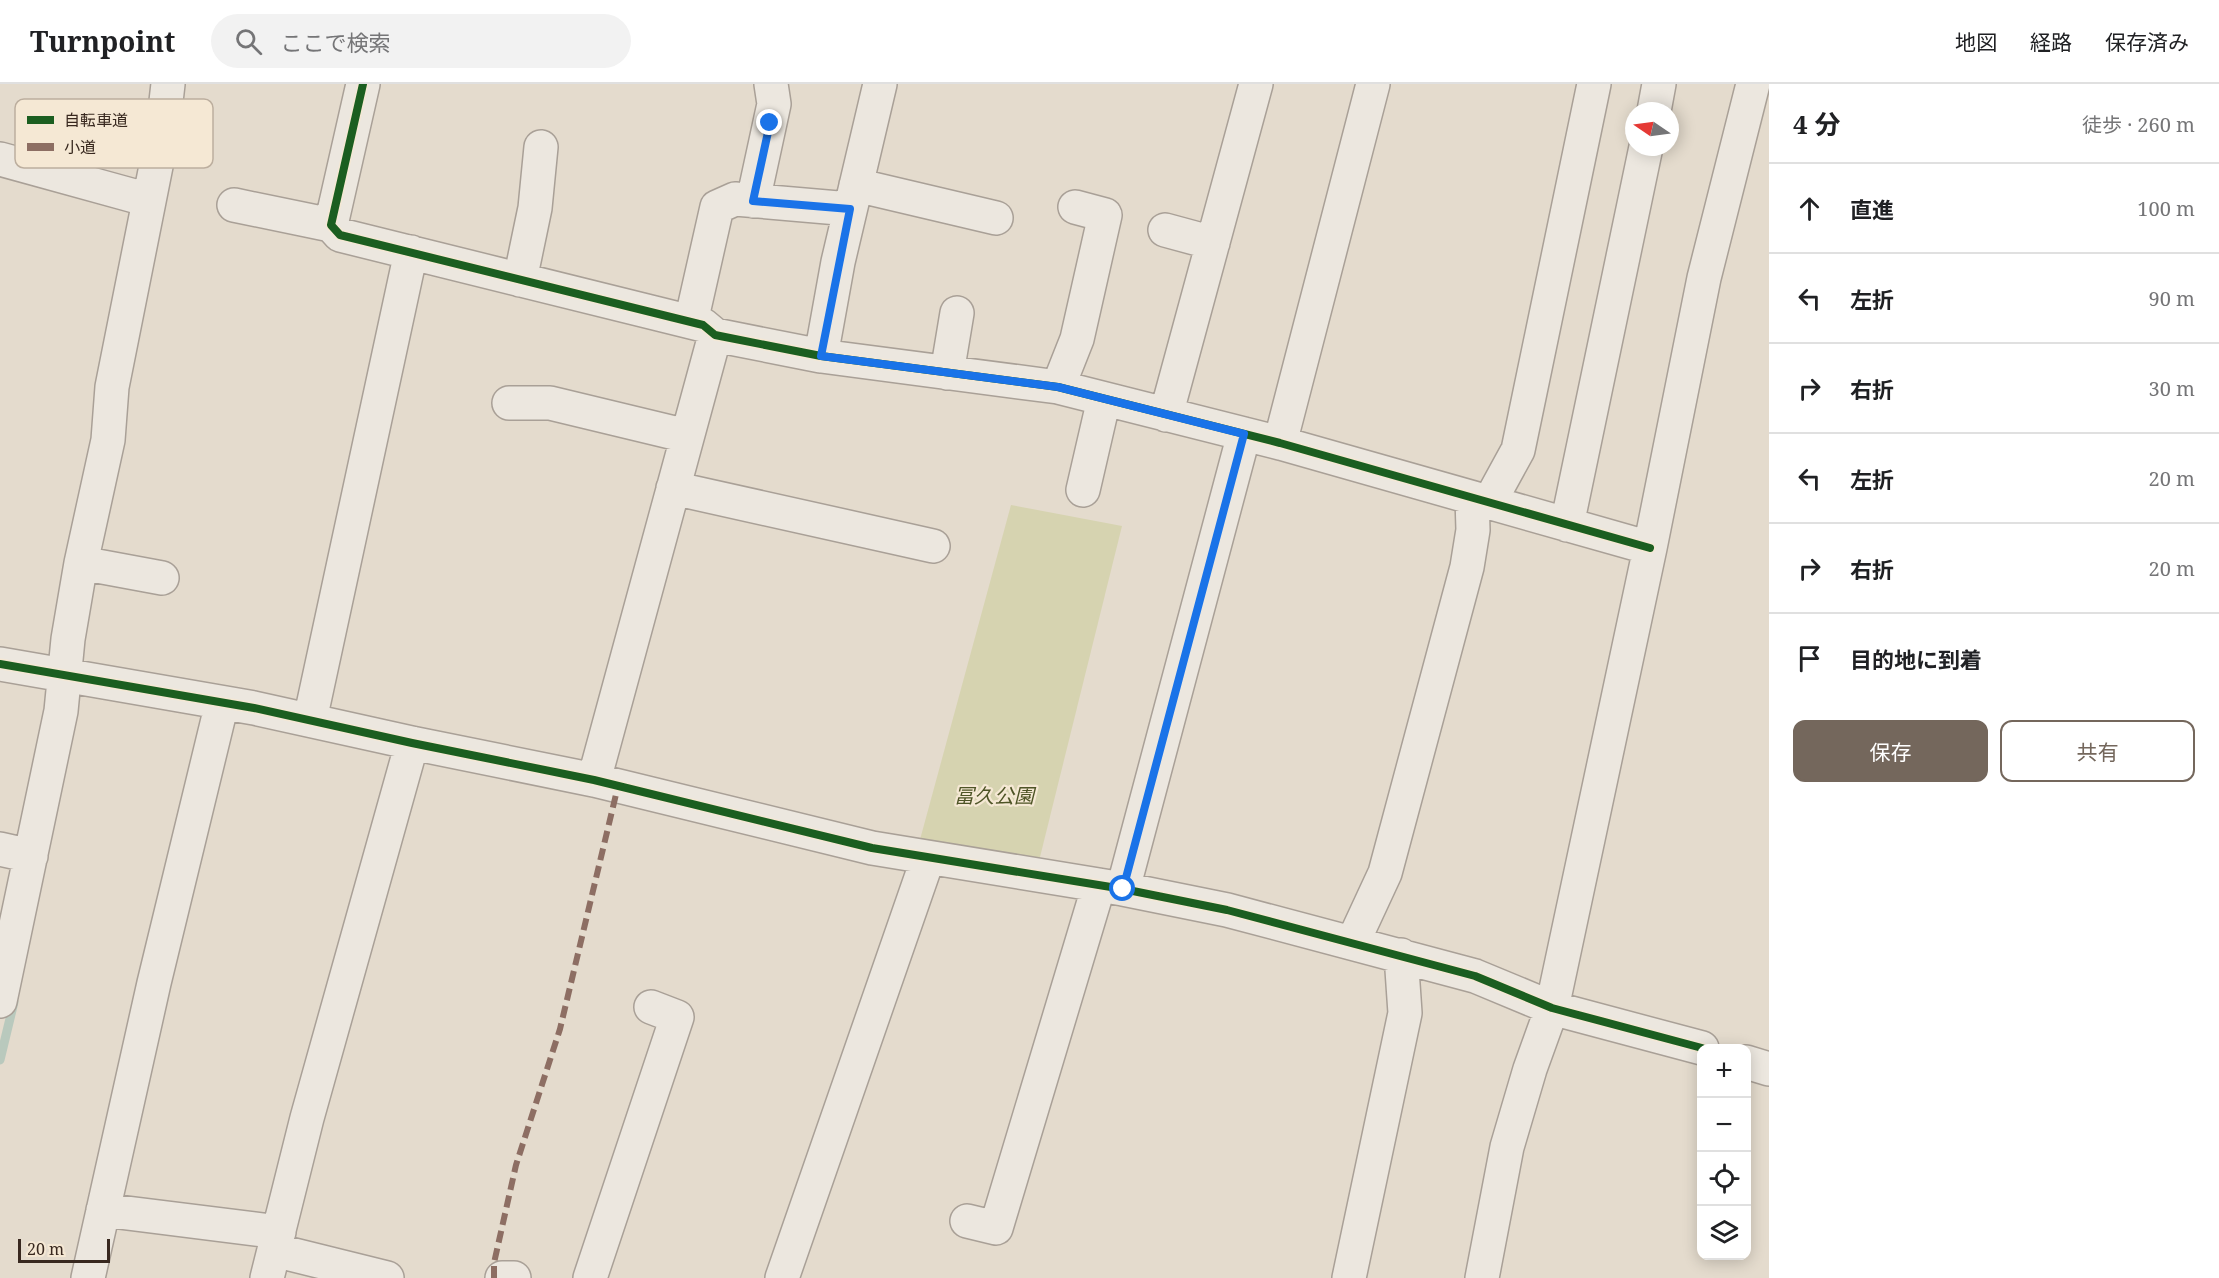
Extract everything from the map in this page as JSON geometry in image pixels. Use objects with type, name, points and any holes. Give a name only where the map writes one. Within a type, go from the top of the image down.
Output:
[{"type":"street","points":[[166,99],[168,84]]},
{"type":"street","points":[[331,225],[363,84]]},
{"type":"street","points":[[753,201],[774,104],[771,84]]},
{"type":"street","points":[[821,356],[853,197],[880,84]]},
{"type":"street","points":[[1166,415],[1256,84]]},
{"type":"street","points":[[1280,443],[1372,84]]},
{"type":"street","points":[[1353,942],[1384,873],[1461,590],[1481,500],[1518,450],[1594,84]]},
{"type":"street","points":[[1656,102],[1659,84]]},
{"type":"street","points":[[1482,1278],[1507,1147],[1530,1070],[1552,1008],[1650,548],[1704,278],[1753,84]]},
{"type":"street","points":[[520,280],[535,208],[541,147]]},
{"type":"street","points":[[1567,525],[1644,156]]},
{"type":"street","points":[[0,159],[15,163]]},
{"type":"street","points":[[33,168],[149,200]]},
{"type":"street","points":[[0,1001],[15,852],[61,711],[75,678],[68,639],[81,563],[108,440],[112,387],[154,168]]},
{"type":"street","points":[[594,780],[687,436],[703,328],[717,207],[735,199],[753,201],[853,197],[996,218]]},
{"type":"street","points":[[234,205],[331,225],[340,235],[821,356],[1058,387],[1280,443],[1650,548]]},
{"type":"street","points":[[1058,387],[1077,339],[1105,215],[1075,207]]},
{"type":"street","points":[[1165,230],[1213,243]]},
{"type":"street","points":[[310,720],[411,252]]},
{"type":"street","points":[[946,373],[957,313]]},
{"type":"street","points":[[1083,490],[1104,399]]},
{"type":"street","points":[[509,403],[550,403],[687,436]]},
{"type":"street","points":[[968,1221],[996,1228],[1041,1040],[1111,887],[1244,434]]},
{"type":"street","points":[[673,488],[933,546]]},
{"type":"street","points":[[81,563],[162,578]]},
{"type":"street","points":[[0,664],[310,720],[412,744],[594,780],[774,826],[928,858],[1111,887],[1227,910],[1475,976],[1552,1008],[1697,1047]]},
{"type":"street","points":[[88,1278],[154,983],[222,703]]},
{"type":"street","points":[[273,1253],[307,1118],[412,744]]},
{"type":"street","points":[[782,1278],[928,858]]},
{"type":"street","points":[[1349,1278],[1405,1013],[1401,955]]},
{"type":"street","points":[[590,1278],[677,1017],[651,1007]]},
{"type":"street","points":[[1751,1064],[1769,1070]]},
{"type":"street","points":[[103,1210],[273,1253],[387,1278]]},
{"type":"street","points":[[502,1278],[514,1278]]},
{"type":"green space","name":"冨久公園","points":[[1011,505],[1122,526],[1040,857],[1030,866],[918,847]]},
{"type":"waterway","points":[[0,1060],[14,1002]]},
{"type":"marked path","points":[[494,1278],[494,1263],[516,1165],[560,1029],[618,786]]},
{"type":"cycle path","points":[[363,84],[331,225],[340,235],[703,325],[715,335],[821,356],[1058,387],[1280,443],[1650,548]]},
{"type":"cycle path","points":[[0,664],[254,708],[594,780],[872,848],[1123,889],[1227,910],[1475,976],[1552,1008],[1697,1047]]},
{"type":"route","points":[[770,123],[753,201],[850,209],[821,356],[1058,387],[1244,434],[1123,889]]}]
